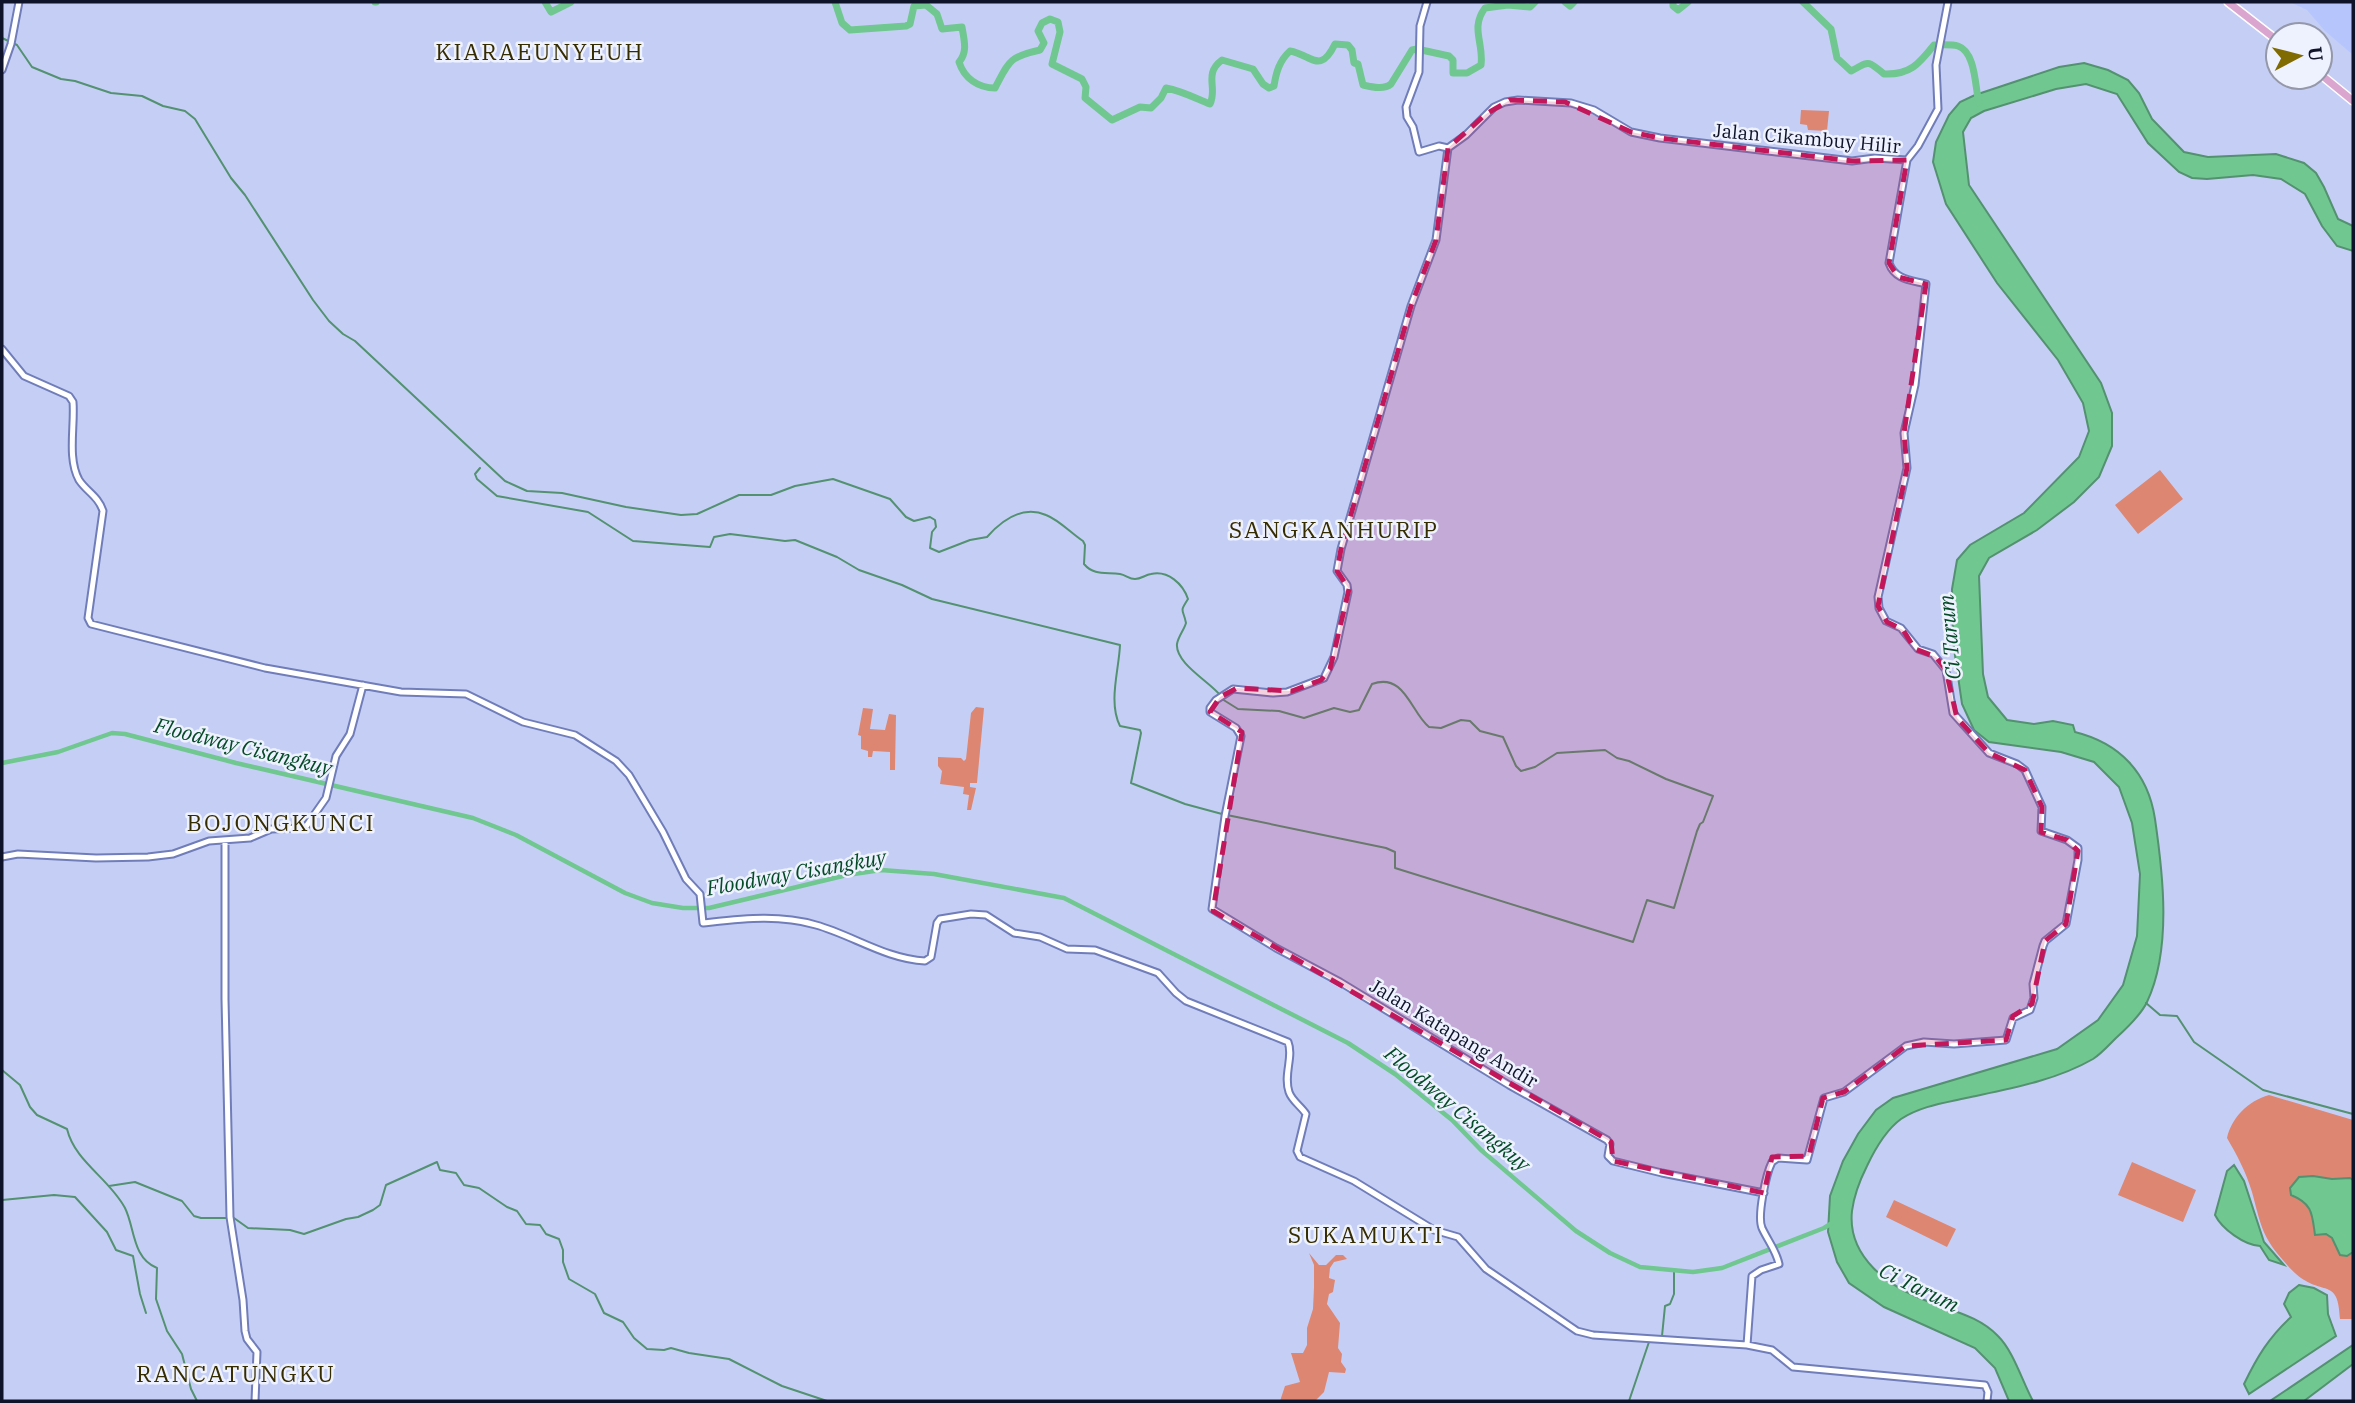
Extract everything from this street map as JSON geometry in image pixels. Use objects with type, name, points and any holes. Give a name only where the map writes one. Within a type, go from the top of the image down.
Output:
[{"type":"main road","points":[[2228,2],[2264,30]]},
{"type":"main road","points":[[2334,85],[2353,101]]},
{"type":"street","points":[[2,70],[19,2]]},
{"type":"street","points":[[1427,2],[1420,20],[1419,72],[1406,103],[1407,117],[1413,127],[1419,152],[1439,146],[1448,148]]},
{"type":"street","points":[[1907,160],[1918,146],[1938,109],[1936,65],[1948,2]]},
{"type":"street","name":"Jalan Cikambuy Hilir","points":[[1448,148],[1466,135],[1494,107],[1510,100],[1523,100],[1571,103],[1594,110],[1631,132],[1660,138],[1854,161],[1874,158],[1907,160],[1889,263],[1898,277],[1926,284],[1916,385],[1904,435],[1907,468],[1877,600],[1888,622],[1903,630],[1918,649],[1932,653],[1946,670],[1953,713],[1993,756],[2017,764],[2025,770],[2042,807],[2042,832],[2067,840],[2078,848],[2078,860],[2067,920],[2062,929],[2042,946],[2033,984],[2032,1004],[2028,1011],[2013,1018],[2006,1040],[1954,1044],[1924,1042],[1899,1050],[1844,1093],[1824,1098],[1807,1159],[1774,1160],[1764,1193]]},
{"type":"street","name":"Jalan Katapang Andir","points":[[1448,148],[1436,240],[1411,306],[1341,549],[1337,571],[1349,592],[1330,669],[1321,680],[1292,691],[1273,693],[1237,688],[1214,702],[1210,708],[1210,712],[1241,734],[1225,815],[1212,907],[1214,912],[1332,977],[1509,1085],[1607,1140],[1610,1144],[1608,1156],[1613,1161],[1764,1193]]},
{"type":"street","points":[[2,349],[21,374],[69,396],[73,402],[75,466],[79,479],[97,497],[103,511],[89,623],[249,665],[421,694],[466,694],[523,722],[578,737],[615,761],[629,775],[663,832],[686,878],[701,897],[702,922],[758,918],[806,922],[889,953],[925,961],[931,957],[940,919],[982,915],[997,920],[1014,933],[1040,937],[1067,949],[1095,950],[1158,973],[1186,1001],[1288,1042],[1290,1051],[1286,1073],[1289,1093],[1306,1114],[1297,1151],[1300,1157],[1352,1179],[1434,1230],[1458,1237],[1486,1269],[1577,1331],[1747,1345],[1772,1350],[1793,1367],[1985,1385],[1988,1392],[1987,1401]]},
{"type":"street","points":[[2,857],[18,854],[96,858],[148,857],[173,854],[204,842],[250,838],[271,830],[305,828],[326,798],[336,756],[350,734],[363,685]]},
{"type":"street","points":[[225,841],[230,1218],[245,1331],[249,1343],[257,1352],[255,1401]]},
{"type":"street","points":[[1747,1345],[1752,1276],[1760,1270],[1779,1264],[1761,1225],[1764,1193]]},
{"type":"highlighted area","points":[[1510,100],[1565,102],[1631,132],[1660,138],[1852,161],[1907,160],[1889,263],[1898,277],[1926,284],[1904,433],[1907,468],[1878,606],[1887,622],[1903,630],[1915,649],[1936,657],[1946,670],[1957,718],[1989,753],[2025,770],[2042,807],[2041,832],[2067,840],[2078,851],[2066,924],[2045,941],[2032,1004],[2013,1016],[2006,1040],[1906,1046],[1844,1092],[1823,1098],[1809,1156],[1772,1157],[1764,1193],[1613,1161],[1611,1142],[1213,911],[1242,732],[1210,712],[1220,697],[1237,688],[1292,691],[1321,680],[1330,669],[1349,589],[1337,571],[1341,549],[1411,306],[1436,240],[1448,148],[1486,114]]},
{"type":"shaded area","points":[[2281,2],[2352,2],[2353,55],[2334,39],[2334,21],[2316,21],[2307,10],[2292,3]]},
{"type":"shaded area","points":[[2084,63],[2108,70],[2128,80],[2139,93],[2152,119],[2184,152],[2208,157],[2276,154],[2304,163],[2316,173],[2338,219],[2353,226],[2353,251],[2337,246],[2322,226],[2305,194],[2281,179],[2253,175],[2192,178],[2179,172],[2148,143],[2117,94],[2086,84],[2056,89],[1984,111],[1971,118],[1963,132],[1969,185],[2101,383],[2112,413],[2112,446],[2099,477],[2074,502],[2037,530],[1989,558],[1979,576],[1983,674],[1988,697],[2007,720],[2034,724],[2053,721],[2073,725],[2075,732],[2105,744],[2129,762],[2146,787],[2151,802],[2163,887],[2163,935],[2155,981],[2147,1002],[2129,1026],[2096,1057],[2078,1067],[2015,1088],[1933,1106],[1901,1119],[1877,1147],[1856,1193],[1852,1228],[1856,1243],[1864,1256],[1873,1268],[1899,1288],[1974,1319],[1998,1336],[2013,1358],[2033,1401],[2009,1401],[1995,1368],[1975,1348],[1884,1307],[1849,1283],[1837,1262],[1828,1232],[1830,1196],[1843,1161],[1858,1134],[1876,1110],[1893,1098],[2057,1049],[2098,1020],[2123,985],[2137,936],[2140,874],[2132,823],[2119,787],[2094,762],[2061,752],[1989,742],[1974,730],[1962,704],[1953,642],[1952,589],[1957,560],[1970,545],[2024,513],[2079,457],[2089,431],[2083,403],[2058,360],[1997,283],[1946,204],[1933,162],[1936,142],[1949,115],[1960,102],[2059,67]]},
{"type":"shaded area","points":[[1801,110],[1829,111],[1827,131],[1808,130],[1807,125],[1800,124]]},
{"type":"shaded area","points":[[2160,470],[2183,499],[2138,534],[2115,505]]},
{"type":"shaded area","points":[[976,707],[984,708],[977,783],[970,783],[970,787],[976,788],[971,810],[967,810],[969,795],[963,794],[964,787],[940,784],[942,771],[938,766],[938,757],[961,758],[964,761],[966,759],[971,713]]},
{"type":"shaded area","points":[[863,708],[873,709],[870,729],[885,730],[889,714],[896,715],[895,770],[890,770],[890,752],[873,751],[872,757],[868,757],[868,751],[861,749],[861,736],[858,735]]},
{"type":"shaded area","points":[[2269,1095],[2353,1120],[2353,1319],[2340,1319],[2337,1298],[2333,1293],[2301,1278],[2275,1250],[2262,1227],[2244,1171],[2227,1138],[2229,1130],[2242,1111],[2254,1101]]},
{"type":"shaded area","points":[[2132,1162],[2196,1190],[2183,1222],[2118,1195]]},
{"type":"shaded area","points":[[2234,1165],[2244,1181],[2264,1242],[2284,1265],[2269,1260],[2260,1246],[2247,1243],[2234,1235],[2215,1215],[2227,1171]]},
{"type":"shaded area","points":[[2299,1177],[2353,1180],[2353,1252],[2347,1256],[2340,1255],[2332,1238],[2326,1234],[2315,1235],[2312,1215],[2307,1206],[2291,1195],[2290,1188]]},
{"type":"shaded area","points":[[1894,1200],[1956,1229],[1947,1247],[1886,1217]]},
{"type":"shaded area","points":[[1309,1253],[1319,1265],[1326,1265],[1336,1255],[1343,1255],[1347,1259],[1334,1262],[1330,1268],[1329,1278],[1335,1280],[1327,1304],[1340,1323],[1338,1348],[1342,1354],[1341,1362],[1346,1369],[1345,1373],[1329,1372],[1324,1392],[1315,1401],[1280,1401],[1285,1386],[1300,1382],[1291,1353],[1303,1353],[1307,1345],[1314,1287],[1314,1265]]},
{"type":"shaded area","points":[[2299,1285],[2314,1288],[2327,1295],[2328,1314],[2336,1336],[2249,1394],[2244,1384],[2264,1348],[2291,1317],[2284,1304],[2289,1293]]},
{"type":"shaded area","points":[[2353,1345],[2353,1364],[2304,1401],[2270,1401]]},
{"type":"waterway","points":[[545,2],[551,12],[571,2]]},
{"type":"waterway","points":[[835,2],[842,23],[850,30],[906,26],[910,24],[914,6],[926,5],[937,14],[942,29],[962,27],[965,46],[959,62],[961,68],[972,81],[989,88],[995,88],[1007,66],[1015,58],[1040,50],[1044,43],[1038,31],[1042,23],[1050,19],[1058,22],[1060,32],[1052,64],[1082,79],[1086,87],[1085,98],[1112,120],[1140,107],[1151,108],[1166,88],[1210,104],[1213,71],[1222,60],[1253,69],[1269,88],[1274,86],[1279,67],[1290,51],[1320,61],[1325,59],[1335,44],[1348,45],[1352,50],[1354,63],[1358,64],[1363,85],[1366,86],[1381,87],[1391,84],[1412,50],[1417,49],[1449,56],[1453,60],[1453,73],[1467,73],[1481,65],[1478,22],[1485,8],[1508,5],[1530,7],[1535,2]]},
{"type":"waterway","points":[[1565,2],[1570,6],[1574,2]]},
{"type":"waterway","points":[[1673,2],[1673,6],[1678,10],[1688,2]]},
{"type":"waterway","points":[[1803,2],[1831,29],[1837,58],[1851,71],[1868,64],[1884,74],[1901,73],[1918,63],[1934,45],[1958,46],[1968,55],[1974,71],[1979,103]]},
{"type":"waterway","points":[[2,38],[17,45],[32,67],[61,79],[111,93],[142,96],[163,106],[185,111],[195,119],[231,178],[329,321],[355,341],[505,481],[527,491],[562,493],[626,507],[681,515],[697,514],[739,495],[771,495],[795,486],[833,479],[890,499],[906,517],[914,521],[930,517],[935,520],[936,527],[932,532],[930,548],[939,552],[970,540],[987,537],[1013,516],[1037,512],[1060,523],[1083,541],[1084,564],[1088,568],[1100,573],[1120,574],[1135,579],[1157,573],[1169,576],[1179,583],[1188,599],[1183,609],[1186,623],[1177,644],[1178,651],[1187,665],[1220,695]]},
{"type":"waterway","points":[[480,468],[475,474],[477,479],[497,496],[588,512],[633,541],[710,547],[714,537],[730,534],[795,540],[837,557],[859,570],[932,599],[1120,645],[1114,696],[1117,717],[1120,726],[1140,730],[1141,733],[1131,783],[1185,804],[1222,814]]},
{"type":"waterway","points":[[1222,699],[1238,709],[1279,711],[1304,718],[1334,708],[1350,712],[1359,710],[1372,684],[1383,682],[1400,689],[1429,727],[1441,728],[1461,720],[1470,721],[1480,731],[1503,737],[1521,771],[1535,767],[1557,753],[1605,750],[1666,779],[1713,796],[1697,831],[1674,908],[1647,900],[1633,942],[1395,868],[1395,852],[1386,848],[1227,815]]},
{"type":"waterway","name":"Floodway Cisangkuy","points":[[2,763],[58,752],[112,733],[125,734],[236,763],[473,818],[516,835],[625,893],[652,903],[683,908],[709,908],[847,875],[881,870],[934,874],[1064,898],[1348,1043],[1395,1074],[1452,1120],[1481,1150],[1576,1231],[1610,1253],[1640,1267],[1693,1272],[1722,1268],[1832,1223]]},
{"type":"waterway","points":[[2146,1003],[2160,1015],[2177,1016],[2194,1042],[2263,1090],[2353,1114]]},
{"type":"waterway","points":[[2,1070],[20,1085],[30,1107],[37,1115],[67,1129],[77,1151],[125,1208],[139,1250],[143,1257],[157,1268],[156,1299],[167,1331],[182,1354],[197,1401]]},
{"type":"waterway","points":[[109,1186],[135,1182],[182,1201],[194,1216],[234,1218],[248,1228],[290,1230],[304,1234],[373,1210],[380,1205],[386,1185],[437,1162],[440,1170],[456,1173],[464,1185],[479,1188],[517,1211],[526,1224],[540,1225],[546,1234],[559,1239],[569,1279],[595,1294],[604,1313],[623,1322],[634,1338],[647,1349],[671,1348],[729,1359],[782,1386],[827,1401]]},
{"type":"waterway","points":[[2,1200],[54,1195],[75,1197],[107,1232],[116,1250],[133,1256],[146,1313]]},
{"type":"waterway","points":[[1654,1336],[1662,1336],[1665,1306],[1670,1304],[1674,1294],[1674,1270]]},
{"type":"waterway","points":[[1629,1401],[1650,1339]]},
{"type":"district","name":"KIARAEUNYEUH","points":[[540,52]]},
{"type":"district","name":"SANGKANHURIP","points":[[1334,530]]},
{"type":"district","name":"BOJONGKUNCI","points":[[281,823]]},
{"type":"district","name":"SUKAMUKTI","points":[[1366,1235]]},
{"type":"district","name":"RANCATUNGKU","points":[[236,1374]]},
{"type":"water label","name":"Ci Tarum","points":[[1950,637]]},
{"type":"water label","name":"Ci Tarum","points":[[1919,1288]]}]
